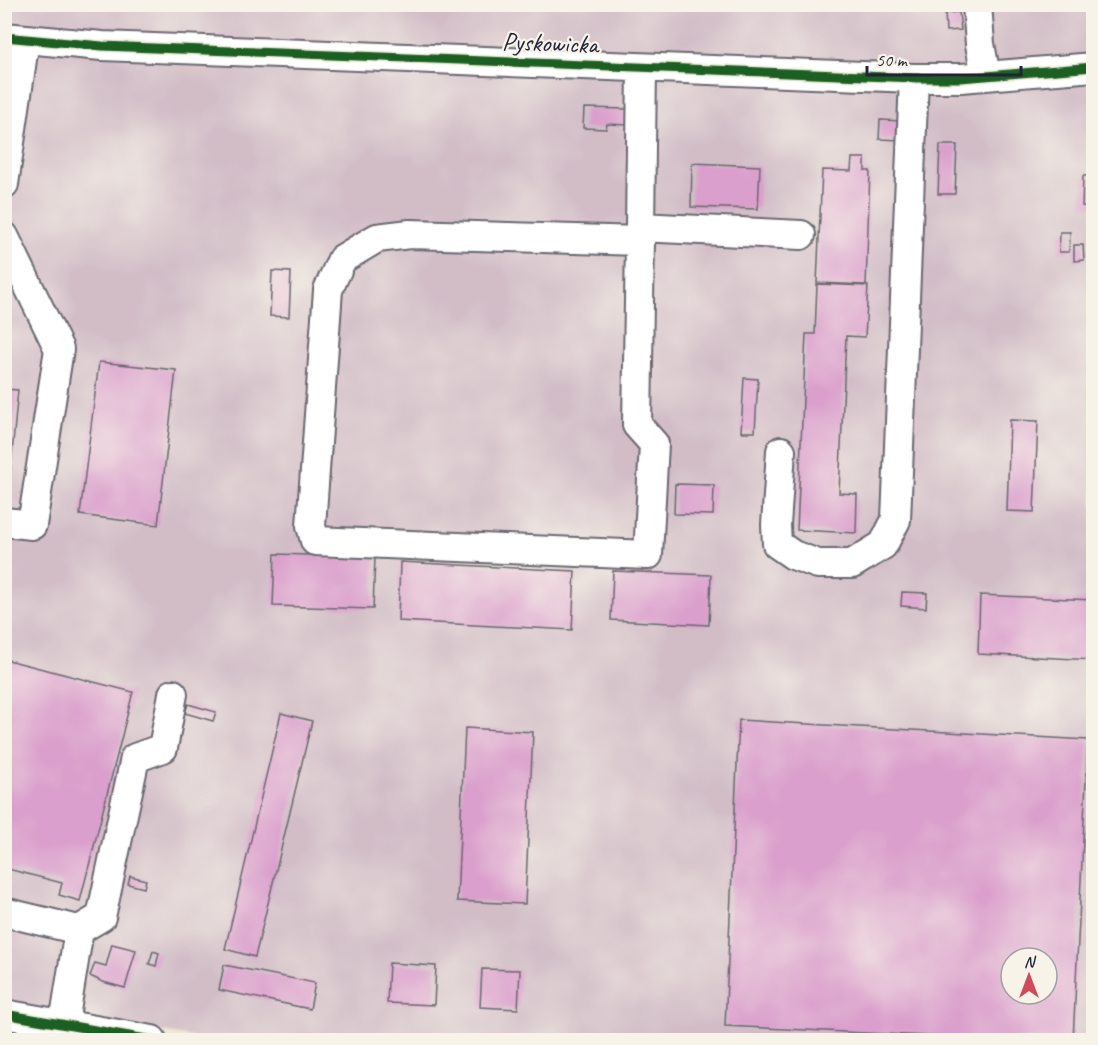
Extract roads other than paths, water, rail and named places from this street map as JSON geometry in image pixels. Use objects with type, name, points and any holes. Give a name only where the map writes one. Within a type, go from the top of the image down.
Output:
[{"type":"street","points":[[977,4],[980,44],[986,76]]},
{"type":"street","points":[[4,184],[15,38]]},
{"type":"street","name":"Pyskowicka","points":[[15,38],[102,46],[914,78],[986,76],[1094,67]]},
{"type":"street","points":[[642,68],[640,234],[638,425],[654,444],[648,555],[315,541],[311,526],[328,290],[342,260],[377,238],[410,234],[640,234],[801,235]]},
{"type":"street","points":[[781,451],[776,525],[777,544],[793,555],[818,564],[852,564],[883,545],[896,520],[914,78]]},
{"type":"street","points":[[4,236],[59,349],[32,525],[4,522]]},
{"type":"street","points":[[4,912],[79,930],[101,917],[135,758],[163,748],[173,694]]},
{"type":"street","points":[[64,1023],[79,930]]},
{"type":"street","points":[[4,1014],[64,1023],[152,1041]]}]
